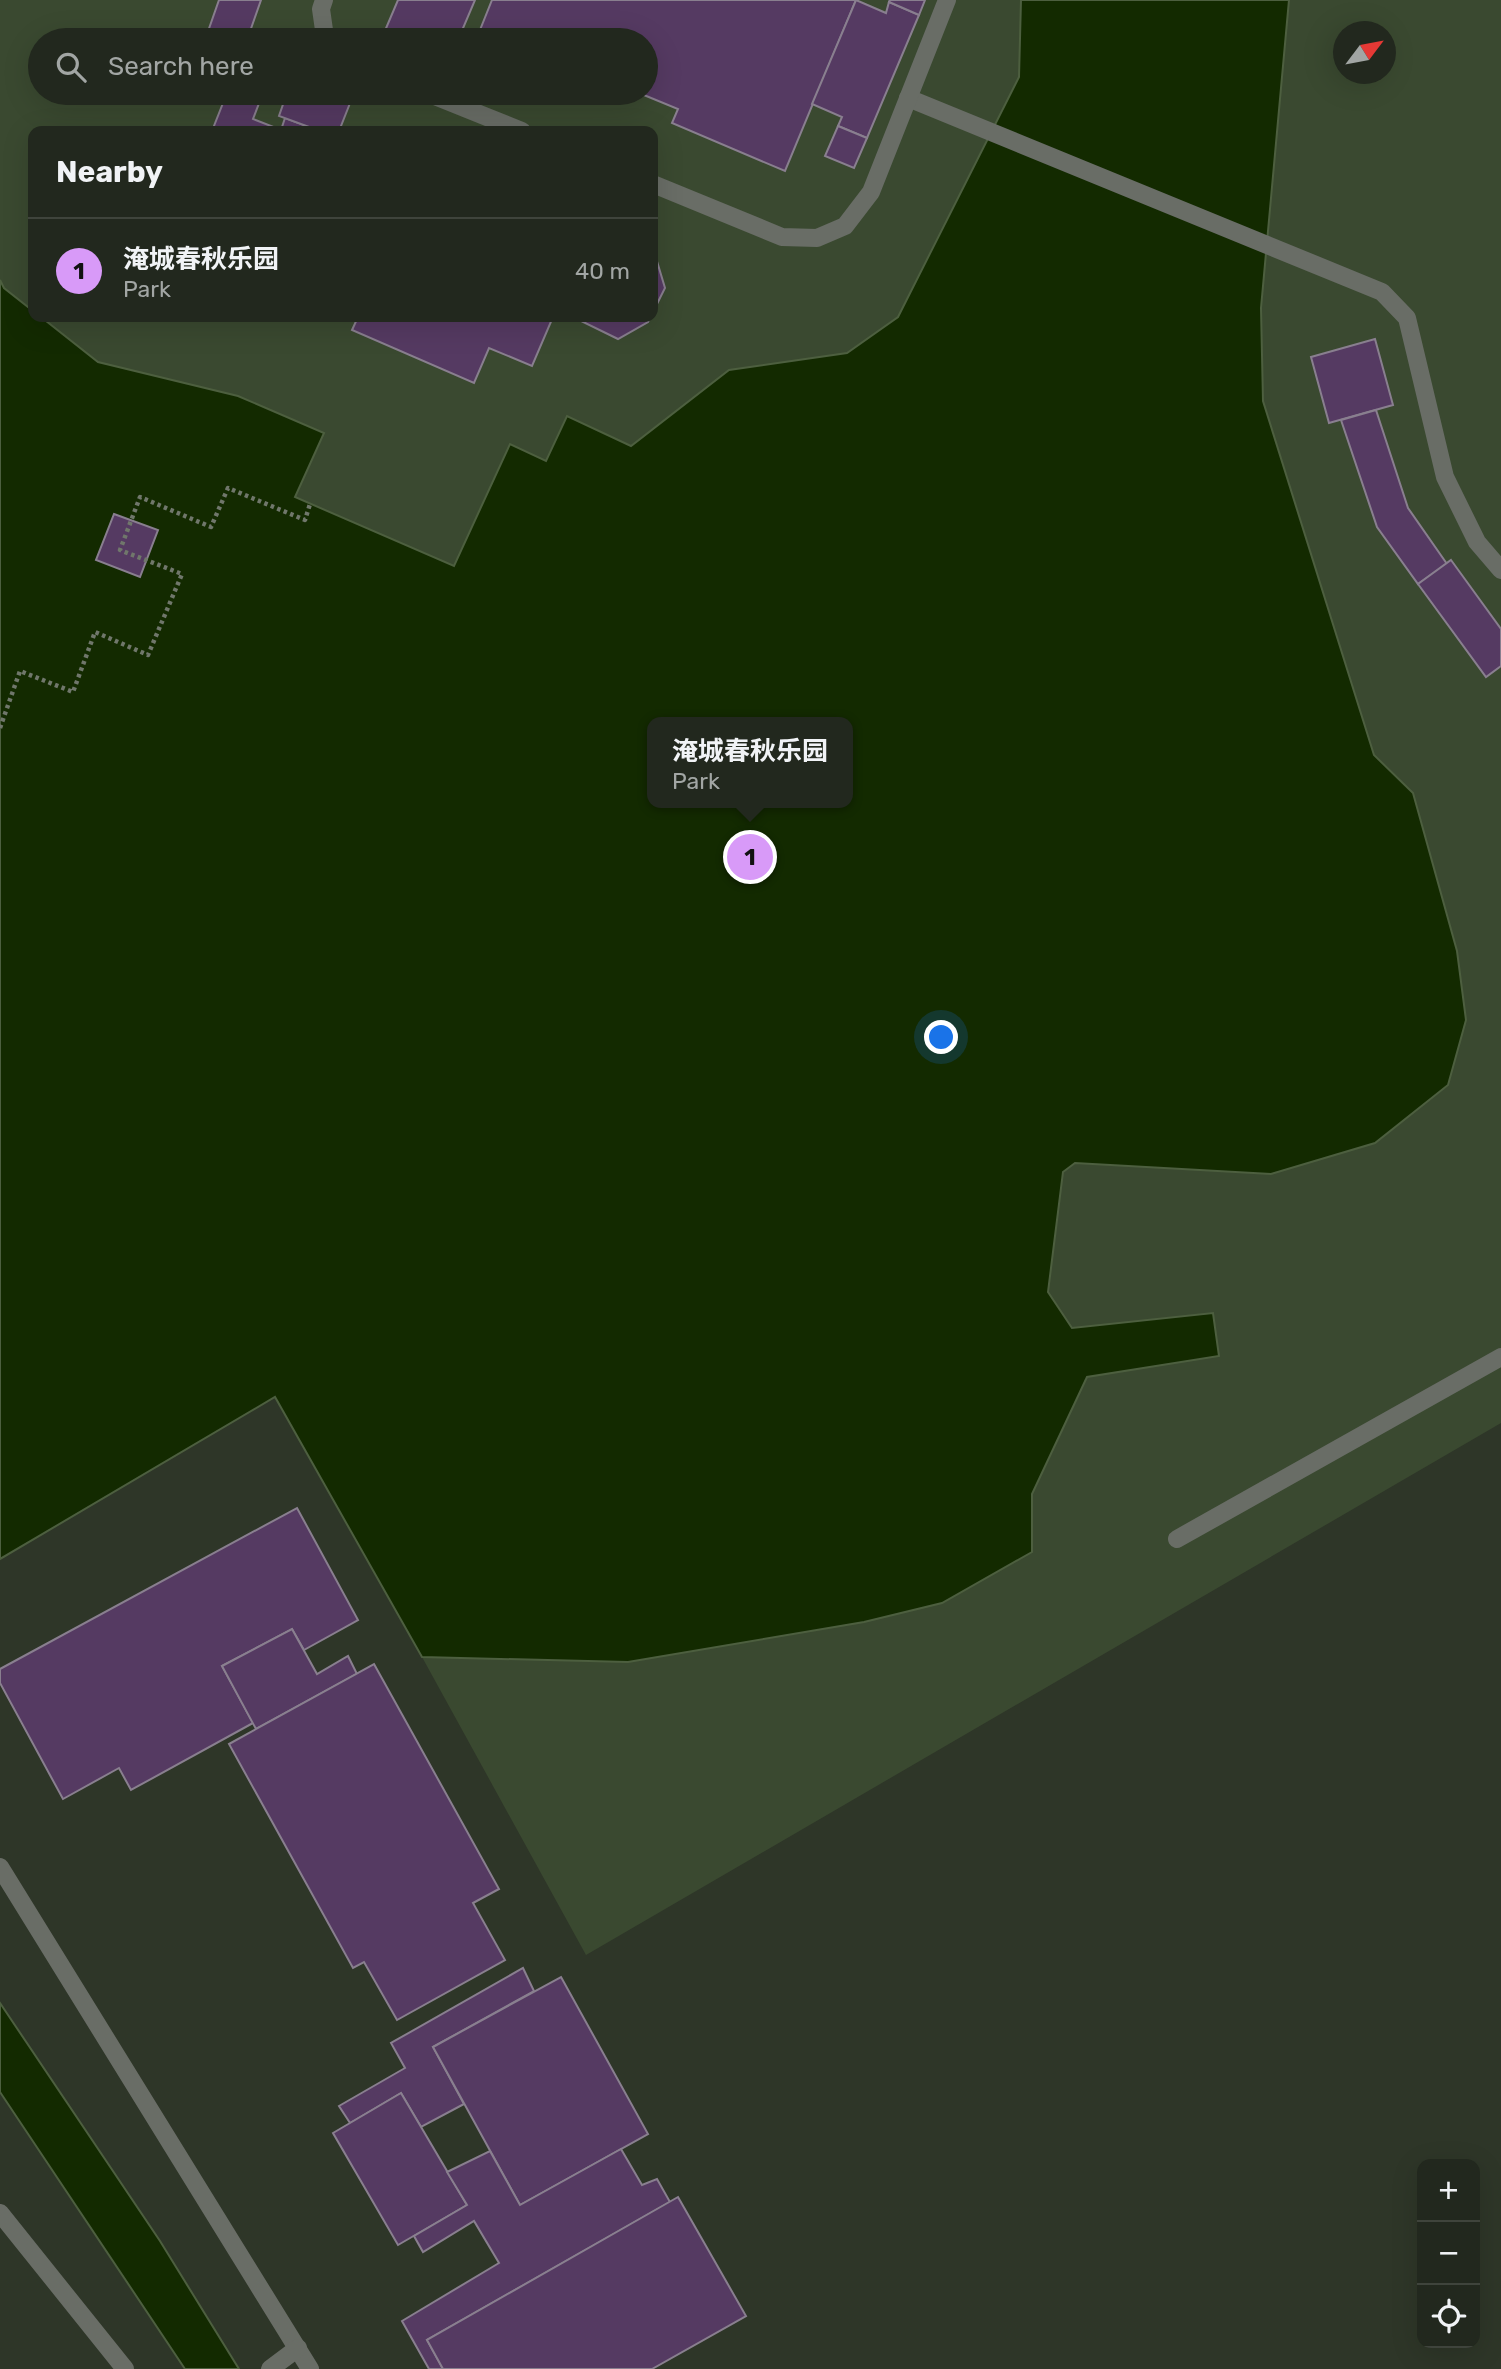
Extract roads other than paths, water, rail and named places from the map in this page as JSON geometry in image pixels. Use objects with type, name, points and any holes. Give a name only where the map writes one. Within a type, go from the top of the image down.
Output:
[{"type":"lane","points":[[324,0],[321,9],[324,28]]},
{"type":"lane","points":[[658,186],[782,237],[817,238],[845,226],[871,192],[947,0]]},
{"type":"lane","points":[[908,98],[1382,292],[1407,318],[1445,477],[1478,542],[1501,570]]},
{"type":"lane","points":[[457,105],[510,126]]},
{"type":"lane","points":[[1177,1539],[1501,1357]]},
{"type":"lane","points":[[0,1867],[310,2369]]},
{"type":"lane","points":[[0,2213],[125,2369]]},
{"type":"lane","points":[[270,2369],[298,2348]]},
{"type":"place","name":"淹城春秋乐园","points":[[750,857]]}]
